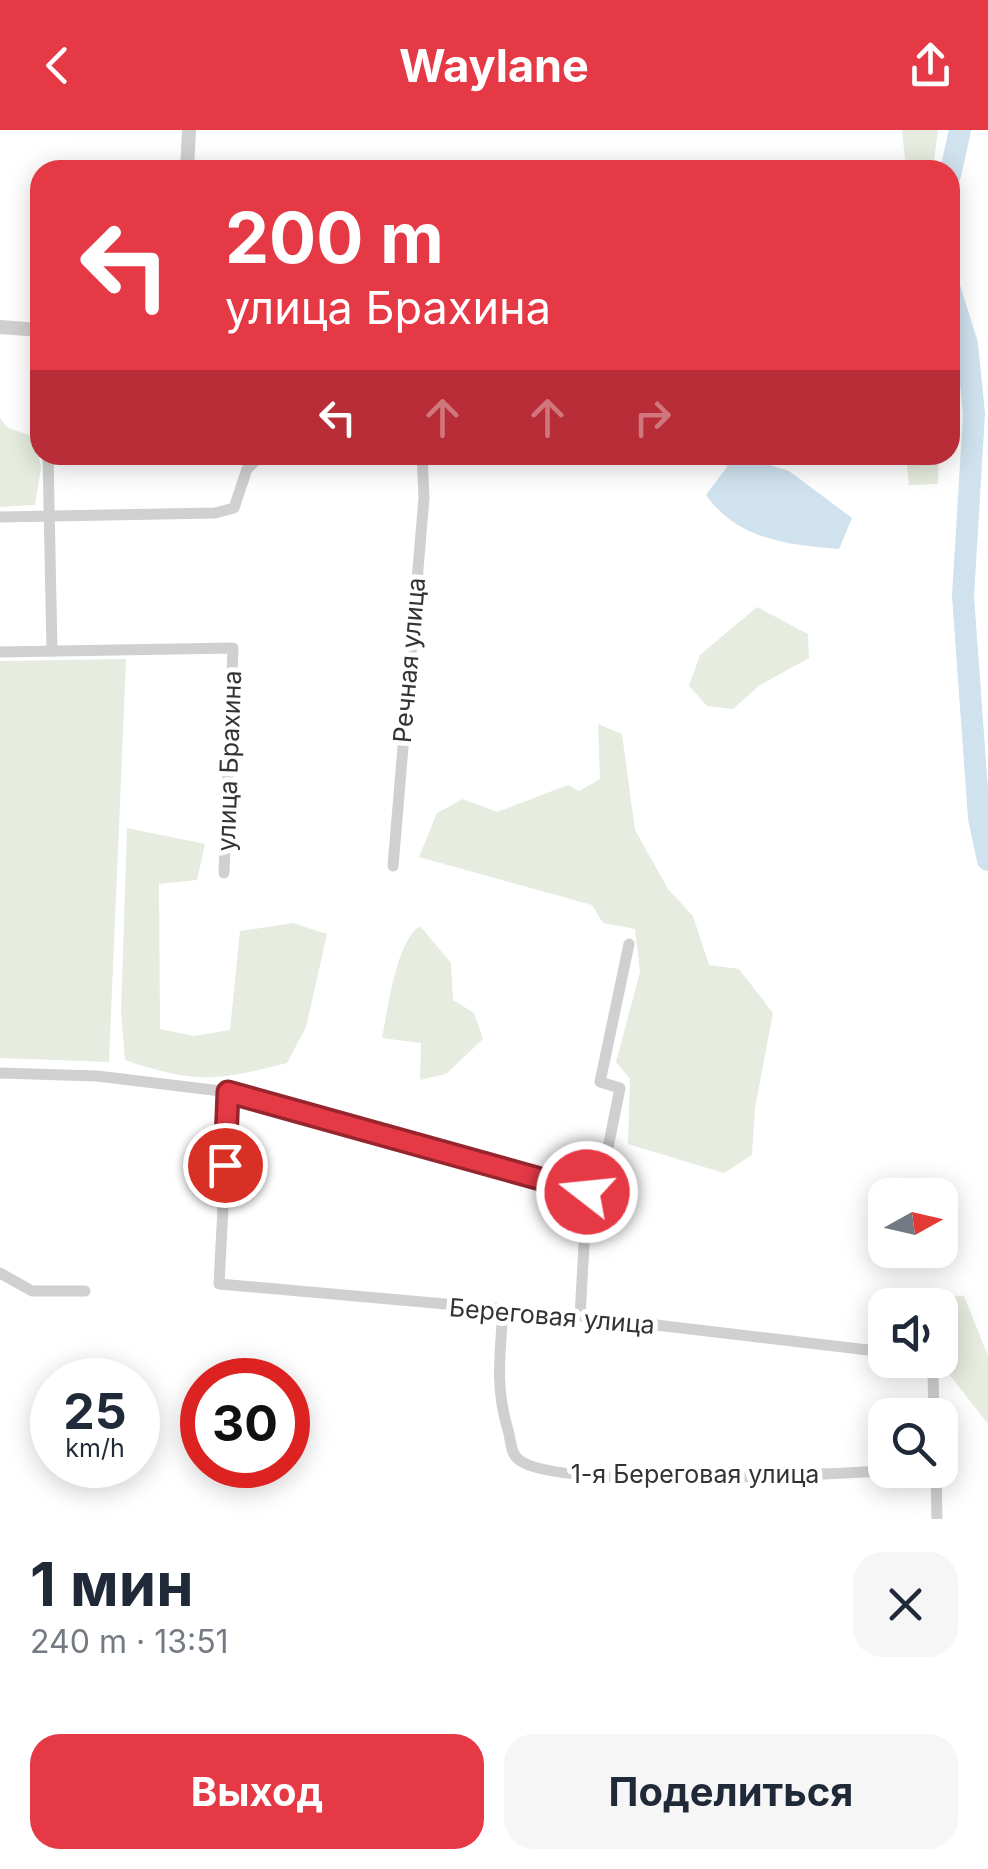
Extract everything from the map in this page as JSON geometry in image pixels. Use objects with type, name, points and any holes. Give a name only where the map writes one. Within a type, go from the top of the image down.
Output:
[{"type":"street","points":[[188,160],[189,130]]},
{"type":"street","points":[[0,327],[30,329]]},
{"type":"street","points":[[0,652],[52,651],[48,465]]},
{"type":"street","points":[[0,517],[174,517],[234,508],[252,465]]},
{"type":"street","name":"Речная улица","points":[[394,866],[424,498],[422,465]]},
{"type":"street","name":"улица Брахина","points":[[52,651],[234,648],[224,874]]},
{"type":"street","points":[[580,1316],[587,1192],[604,1168],[620,1088],[600,1082],[630,944]]},
{"type":"street","points":[[0,1073],[98,1076],[228,1092],[587,1192]]},
{"type":"street","name":"Береговая улица","points":[[228,1092],[219,1284],[580,1316],[868,1350]]},
{"type":"street","points":[[0,1273],[32,1291],[86,1292]]},
{"type":"street","name":"1-я Береговая улица","points":[[503,1310],[497,1393],[514,1455],[528,1468],[556,1474],[618,1477],[868,1471]]},
{"type":"street","points":[[937,1488],[938,1519]]},
{"type":"shaded area","points":[[902,130],[938,130],[934,160],[905,160]]},
{"type":"shaded area","points":[[0,418],[8,428],[30,435],[30,465],[41,468],[35,505],[0,507]]},
{"type":"shaded area","points":[[907,465],[939,465],[938,484],[909,485]]},
{"type":"shaded area","points":[[757,607],[808,634],[809,658],[760,685],[733,709],[707,706],[689,686],[700,655]]},
{"type":"shaded area","points":[[126,659],[109,1062],[0,1058],[0,661]]},
{"type":"shaded area","points":[[598,724],[622,734],[635,830],[668,889],[693,916],[709,965],[739,969],[773,1013],[755,1108],[752,1155],[724,1173],[628,1144],[630,1079],[616,1062],[640,972],[635,929],[603,923],[592,905],[419,857],[437,813],[463,799],[497,812],[568,785],[579,791],[600,779]]},
{"type":"shaded area","points":[[127,828],[205,844],[197,880],[159,884],[160,1029],[194,1036],[230,1030],[240,931],[293,923],[327,934],[306,1027],[287,1063],[241,1074],[206,1077],[170,1073],[125,1060],[121,1012]]},
{"type":"shaded area","points":[[420,926],[451,963],[453,1000],[474,1013],[483,1039],[446,1074],[420,1080],[421,1043],[382,1038],[399,960]]},
{"type":"shaded area","points":[[958,1296],[964,1296],[988,1356],[988,1424],[952,1378],[958,1378]]},
{"type":"water","points":[[770,465],[789,471],[852,518],[839,549],[782,542],[733,521],[706,495],[727,467]]},
{"type":"waterway","points":[[953,160],[960,130]]},
{"type":"waterway","points":[[960,322],[967,344],[974,414],[963,596],[979,818],[988,860]]},
{"type":"route","points":[[225,1165],[228,1092],[587,1192]]}]
